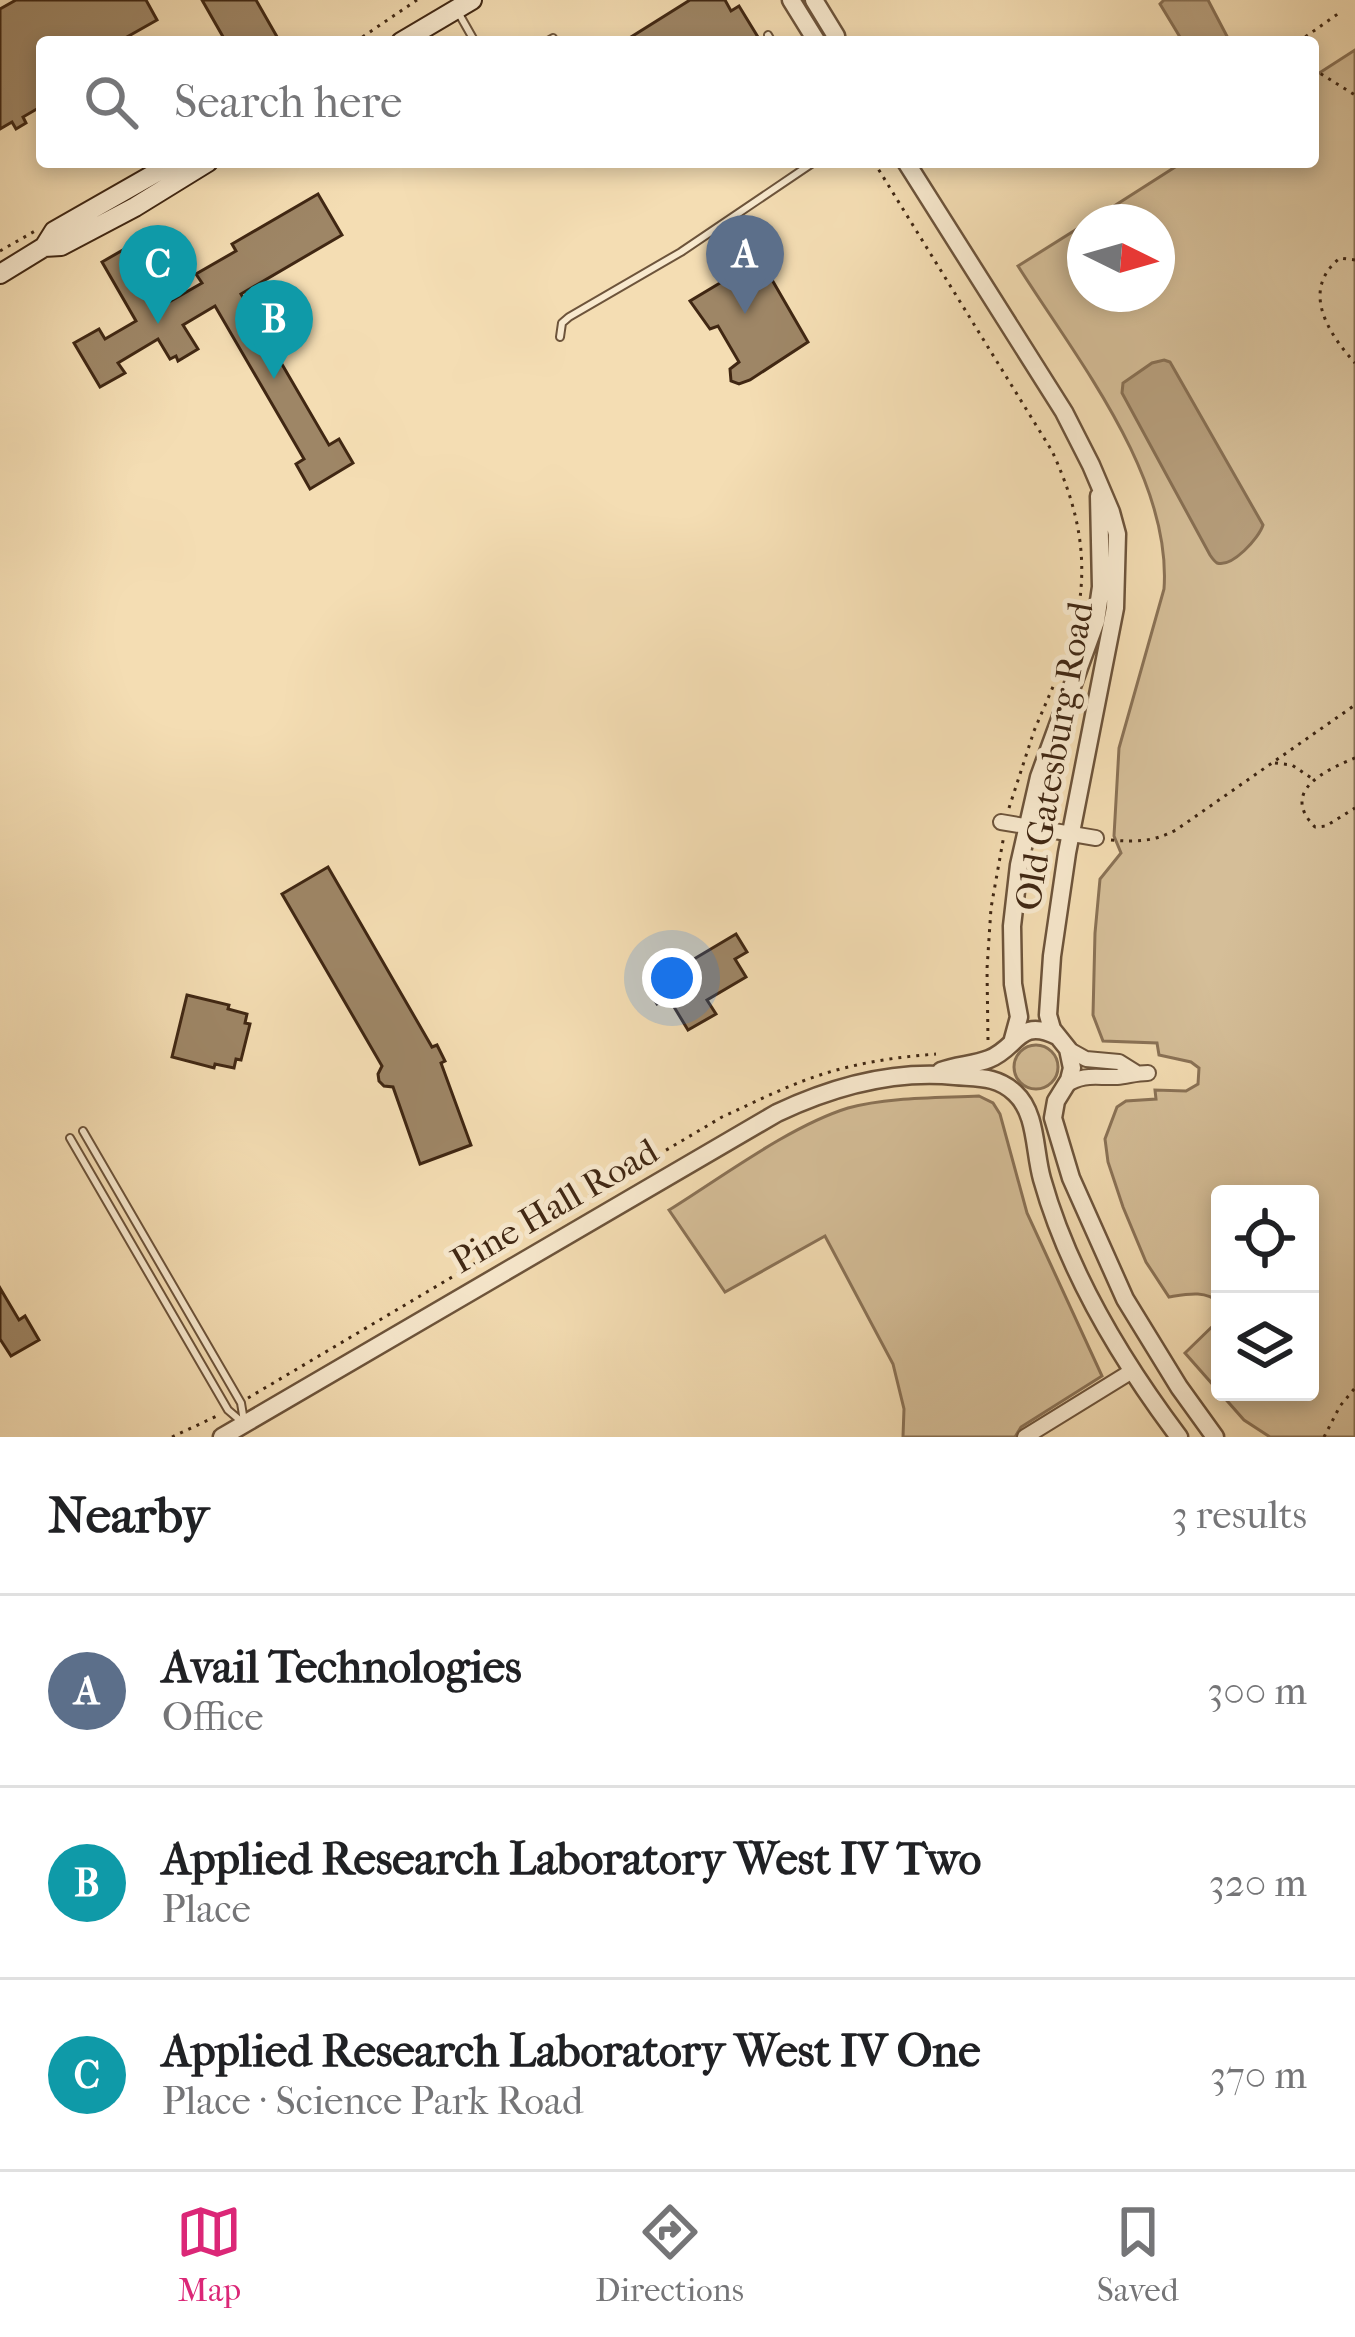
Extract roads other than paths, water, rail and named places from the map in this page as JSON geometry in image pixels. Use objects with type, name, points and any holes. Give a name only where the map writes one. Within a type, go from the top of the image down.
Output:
[{"type":"main road","points":[[411,36],[464,5]]},
{"type":"main road","points":[[0,274],[44,247],[54,231],[164,168]]},
{"type":"main road","points":[[44,247],[61,246],[198,168]]},
{"type":"street","points":[[790,0],[813,36]]},
{"type":"street","points":[[814,0],[836,36]]},
{"type":"street","name":"Old Gatesburg Road","points":[[910,168],[1064,412],[1117,535],[1112,631],[1058,901],[1048,1004],[1050,1024],[1072,1067],[1053,1110],[1060,1146],[1105,1258],[1145,1334],[1215,1437]]},
{"type":"street","name":"Old Gatesburg Road","points":[[1099,489],[1102,587],[1096,621],[1049,746],[1026,826],[1012,926],[1018,1017],[1001,1069],[1028,1111],[1045,1189],[1087,1290],[1132,1371],[1179,1437]]},
{"type":"street","points":[[1004,824],[1096,838]]},
{"type":"street","name":"Pine Hall Road","points":[[222,1437],[777,1113],[850,1085],[987,1060],[1034,1030],[1063,1042],[1086,1059],[1120,1062],[1142,1073],[1085,1076],[1039,1101],[997,1080],[934,1073]]},
{"type":"street","points":[[1035,1434],[1132,1371]]},
{"type":"lane","points":[[464,5],[473,36]]},
{"type":"lane","points":[[560,337],[559,329],[569,316],[681,252],[805,168]]},
{"type":"lane","points":[[83,1130],[241,1403],[245,1424]]},
{"type":"lane","points":[[70,1138],[228,1410],[245,1424]]},
{"type":"place","name":"Avail Technologies","points":[[745,314]]},
{"type":"place","name":"Applied Research Laboratory West IV One","points":[[158,324]]},
{"type":"place","name":"Applied Research Laboratory West IV Two","points":[[274,379]]}]
